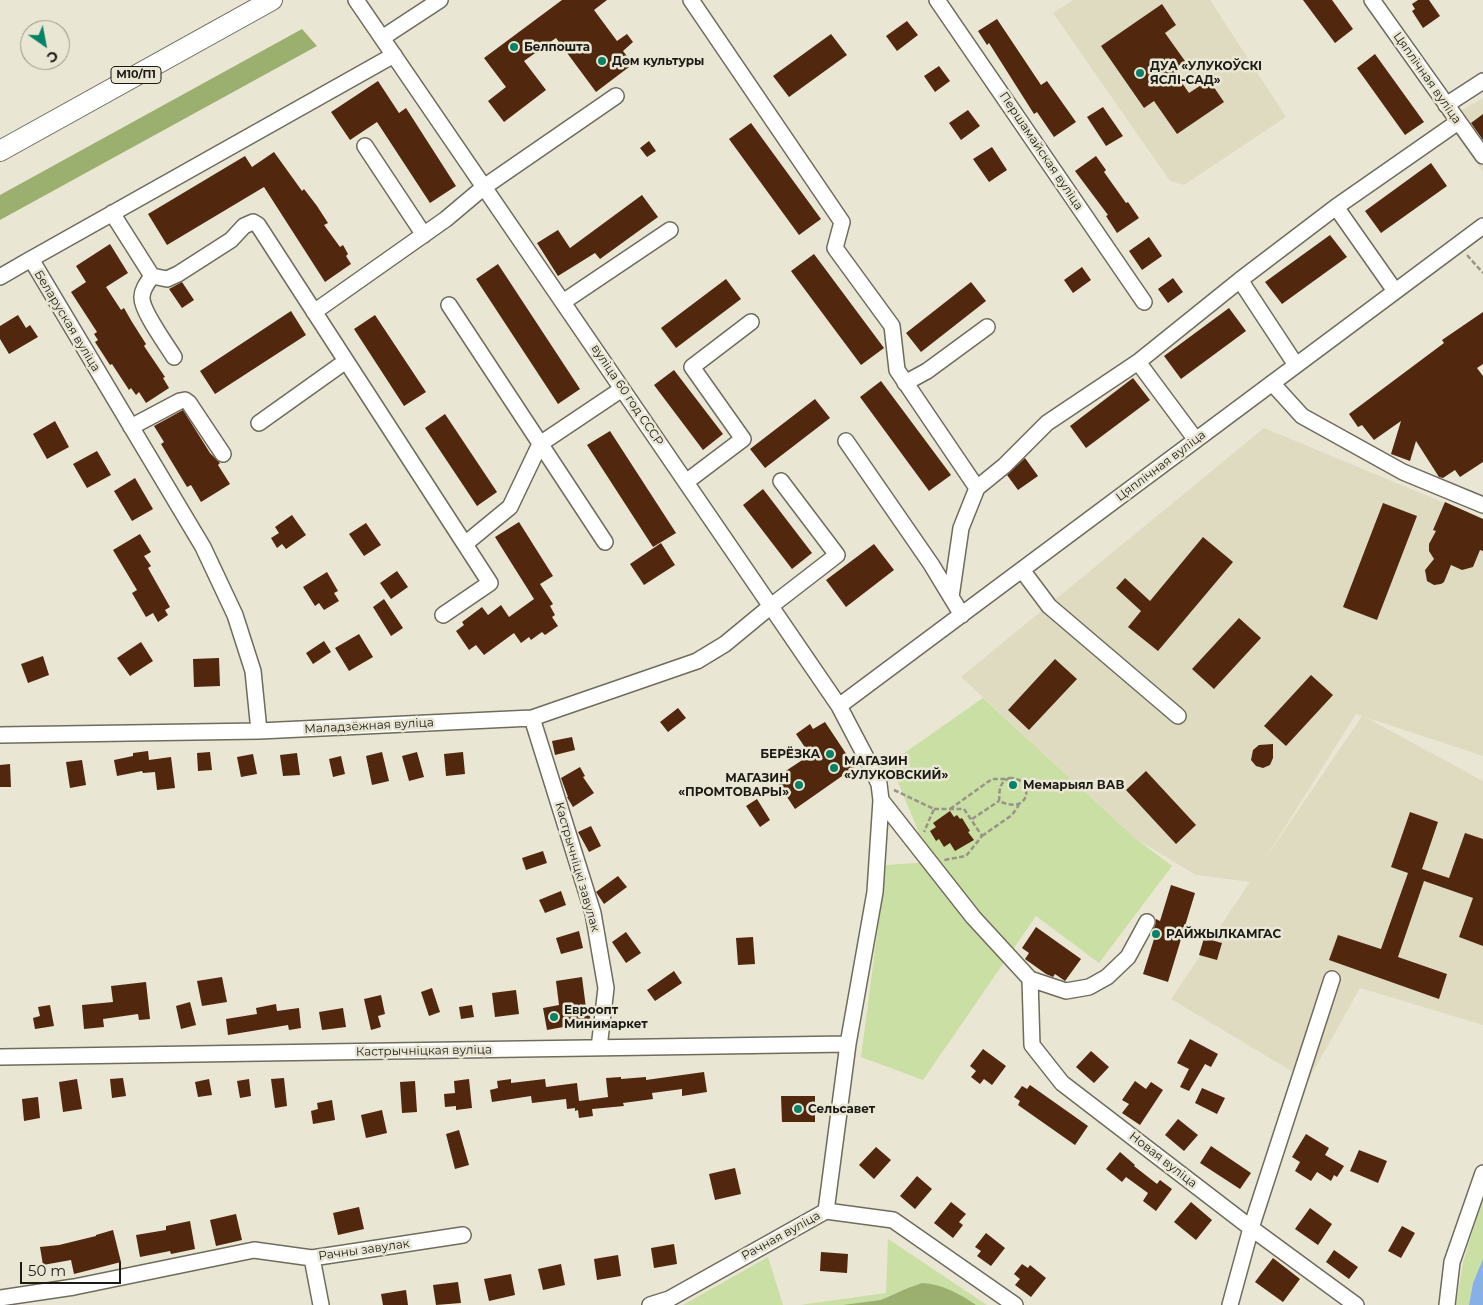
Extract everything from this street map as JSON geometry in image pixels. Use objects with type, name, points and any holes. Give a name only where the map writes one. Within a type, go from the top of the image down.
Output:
[{"type":"main road","name":"М10/П1","points":[[0,151],[272,0]]},
{"type":"street","name":"вуліца 60 год СССР","points":[[356,0],[839,706],[879,784],[881,800],[875,892],[848,1044],[826,1211]]},
{"type":"street","points":[[382,38],[440,0]]},
{"type":"street","points":[[691,0],[842,222],[835,248],[892,326],[897,370],[976,488]]},
{"type":"street","name":"Першамайская вуліца","points":[[937,0],[1144,302]]},
{"type":"street","name":"Цяплічная вуліца","points":[[1372,0],[1483,156]]},
{"type":"street","name":"Беларуская вуліца","points":[[259,732],[253,672],[235,615],[203,547],[31,259],[394,55]]},
{"type":"street","points":[[1446,105],[1483,81]]},
{"type":"street","points":[[314,312],[446,219],[484,187],[616,96]]},
{"type":"street","points":[[950,597],[961,528],[976,488],[1004,466],[1046,423],[1138,362],[1240,280],[1336,208],[1458,122]]},
{"type":"street","points":[[365,146],[424,235]]},
{"type":"street","points":[[1336,208],[1395,291]]},
{"type":"street","points":[[112,214],[152,276],[166,278],[178,274],[231,240],[244,226],[253,222],[258,225],[490,583],[443,615]]},
{"type":"street","name":"Цяплічная вуліца","points":[[839,706],[1483,226]]},
{"type":"street","points":[[563,302],[670,230]]},
{"type":"street","points":[[0,277],[31,259]]},
{"type":"street","points":[[152,276],[144,288],[142,298],[144,309],[174,357]]},
{"type":"street","points":[[1240,280],[1296,365]]},
{"type":"street","points":[[449,305],[605,542]]},
{"type":"street","points":[[686,482],[743,439],[692,367],[751,322]]},
{"type":"street","points":[[905,383],[987,328]]},
{"type":"street","points":[[259,423],[346,361]]},
{"type":"street","points":[[1138,362],[1196,440]]},
{"type":"street","points":[[1272,383],[1302,416],[1403,472],[1483,505]]},
{"type":"street","points":[[464,544],[510,507],[540,444],[622,389]]},
{"type":"street","points":[[131,427],[185,400],[189,403],[223,454]]},
{"type":"street","points":[[846,441],[931,564],[962,615]]},
{"type":"street","name":"Маладзёжная вуліца","points":[[0,735],[259,732],[532,718],[697,661],[725,644],[836,555],[781,481]]},
{"type":"street","points":[[1022,570],[1048,606],[1178,716]]},
{"type":"street","name":"Кастрычніцкі завулак","points":[[532,718],[592,913],[606,988],[598,1048]]},
{"type":"street","points":[[881,800],[973,917],[1030,979],[1066,991],[1089,987],[1107,976],[1128,957],[1147,922]]},
{"type":"street","name":"Новая вуліца","points":[[1030,979],[1032,1045],[1062,1083],[1251,1228],[1356,1305]]},
{"type":"street","points":[[1230,1305],[1251,1228],[1332,979]]},
{"type":"street","name":"Кастрычніцкая вуліца","points":[[0,1057],[848,1044]]},
{"type":"street","points":[[1447,1305],[1452,1262],[1483,1172]]},
{"type":"street","name":"Рачная вуліца","points":[[650,1305],[669,1299],[826,1211],[893,1220],[1014,1305]]},
{"type":"street","name":"Рачны завулак","points":[[0,1298],[74,1287],[254,1250],[312,1258],[463,1235]]},
{"type":"street","points":[[312,1258],[321,1305]]},
{"type":"path","points":[[1458,245],[1483,273]]},
{"type":"path","points":[[999,801],[1000,788],[1009,778]]},
{"type":"path","points":[[941,860],[966,856],[982,836],[1012,815],[1026,798],[1026,789],[1018,779],[992,779],[950,809]]},
{"type":"path","points":[[879,784],[934,809],[964,808],[982,836]]},
{"type":"path","points":[[999,801],[1010,806],[1020,804]]},
{"type":"path","points":[[971,820],[999,801]]},
{"type":"path","points":[[928,839],[924,832],[934,809]]},
{"type":"shaded area","name":"ДУА «УЛУКОЎСКІ ЯСЛІ-САД»","points":[[1073,0],[1210,0],[1286,117],[1184,185],[1170,181],[1053,13]]},
{"type":"shaded area","points":[[1483,98],[1483,172],[1445,120]]},
{"type":"shaded area","points":[[1264,428],[1483,519],[1483,756],[1365,717],[1483,781],[1483,1025],[1360,988],[1308,1081],[1171,999],[1250,882],[1196,875],[1135,838],[961,677]],"holes":[[[1356,714],[1362,716],[1265,859]]]},
{"type":"green space","points":[[302,29],[317,46],[0,220],[0,195]]},
{"type":"green space","points":[[983,698],[1135,838],[1172,866],[1099,963],[1036,916],[923,1080],[861,1057],[886,865],[931,862],[890,763]]},
{"type":"green space","points":[[1483,1197],[1483,1259],[1473,1283],[1469,1305],[1456,1305],[1463,1263]]},
{"type":"green space","points":[[888,1239],[987,1305],[800,1305],[886,1293]]},
{"type":"green space","points":[[768,1257],[783,1305],[683,1305]]},
{"type":"green space","points":[[922,1283],[937,1285],[950,1290],[976,1305],[843,1305],[881,1300]]},
{"type":"water","points":[[1483,1259],[1483,1305],[1469,1305],[1473,1283]]},
{"type":"building","name":"Дом культуры","points":[[562,0],[607,0],[594,10],[617,41],[627,34],[633,42],[623,51],[633,64],[596,92],[556,38],[524,61],[546,90],[504,122],[488,101],[506,87],[484,58]]},
{"type":"building","points":[[1303,0],[1332,0],[1353,29],[1335,43]]},
{"type":"building","points":[[1418,0],[1429,0],[1440,16],[1423,28],[1412,11],[1415,9],[1412,4]]},
{"type":"building","points":[[1162,4],[1176,25],[1165,33],[1185,61],[1173,70],[1189,93],[1209,80],[1224,102],[1177,134],[1154,101],[1144,108],[1101,46]]},
{"type":"building","points":[[997,19],[1041,85],[1047,81],[1076,122],[1054,137],[1037,112],[1034,114],[989,43],[987,45],[978,31]]},
{"type":"building","points":[[907,21],[918,35],[897,51],[886,36]]},
{"type":"building","points":[[831,34],[847,55],[789,97],[773,76]]},
{"type":"building","points":[[1375,54],[1424,122],[1405,135],[1357,68]]},
{"type":"building","points":[[939,66],[950,81],[935,92],[924,76]]},
{"type":"building","points":[[378,81],[399,113],[406,108],[456,186],[430,203],[377,122],[350,140],[331,112]]},
{"type":"building","points":[[1103,107],[1123,136],[1106,146],[1087,117]]},
{"type":"building","points":[[968,110],[980,126],[961,140],[949,123]]},
{"type":"building","points":[[1483,114],[1483,140],[1471,123]]},
{"type":"building","points":[[751,123],[821,219],[799,235],[729,139]]},
{"type":"building","points":[[649,141],[656,151],[647,157],[640,148]]},
{"type":"building","points":[[992,147],[1007,170],[989,182],[973,159]]},
{"type":"building","points":[[274,152],[302,191],[304,189],[317,206],[328,223],[324,225],[340,247],[343,245],[348,254],[346,256],[351,264],[325,282],[264,187],[167,245],[148,214],[245,156],[252,167]]},
{"type":"building","points":[[1096,156],[1106,170],[1104,172],[1139,218],[1117,233],[1106,216],[1108,215],[1075,171]]},
{"type":"building","points":[[1431,163],[1447,186],[1381,233],[1365,211]]},
{"type":"building","points":[[642,195],[658,217],[600,259],[595,253],[558,276],[537,243],[558,230],[570,248]]},
{"type":"building","points":[[1330,235],[1347,257],[1282,304],[1265,282]]},
{"type":"building","points":[[1149,237],[1162,256],[1142,270],[1129,251]]},
{"type":"building","points":[[110,244],[128,273],[106,287],[121,310],[124,308],[146,344],[144,346],[165,377],[163,378],[169,388],[146,403],[139,392],[136,395],[131,388],[129,390],[112,364],[110,365],[95,342],[98,340],[94,334],[97,332],[71,292],[86,282],[76,266]]},
{"type":"building","points":[[814,254],[884,348],[861,365],[791,271]]},
{"type":"building","points":[[498,264],[580,389],[558,404],[476,279]]},
{"type":"building","points":[[1082,267],[1091,280],[1073,293],[1064,280]]},
{"type":"building","points":[[1173,278],[1183,292],[1168,303],[1158,289]]},
{"type":"building","points":[[726,279],[741,299],[676,348],[661,328]]},
{"type":"building","points":[[182,282],[194,300],[182,308],[169,289]]},
{"type":"building","points":[[971,282],[986,301],[921,352],[906,333]]},
{"type":"building","points":[[1229,308],[1246,331],[1181,379],[1164,356]]},
{"type":"building","points":[[291,311],[306,335],[215,394],[200,371]]},
{"type":"building","points":[[1483,312],[1483,364],[1477,368],[1483,376],[1483,462],[1460,477],[1455,470],[1443,478],[1439,477],[1416,441],[1410,461],[1391,454],[1401,421],[1374,440],[1362,425],[1358,427],[1349,414],[1444,343],[1442,340]]},
{"type":"building","points":[[18,315],[26,328],[30,325],[38,337],[9,354],[0,339],[0,326]]},
{"type":"building","points":[[375,315],[426,392],[404,406],[354,329]]},
{"type":"building","points":[[674,370],[723,434],[703,450],[654,385]]},
{"type":"building","points":[[1133,378],[1150,400],[1086,448],[1070,426]]},
{"type":"building","points":[[881,381],[951,475],[929,491],[860,397]]},
{"type":"building","points":[[815,399],[830,418],[765,468],[750,449]]},
{"type":"building","points":[[183,410],[210,453],[220,463],[218,465],[230,484],[201,502],[191,485],[187,487],[161,444],[164,442],[154,426]]},
{"type":"building","points":[[445,414],[497,492],[477,506],[425,428]]},
{"type":"building","points":[[55,421],[69,447],[47,459],[33,434]]},
{"type":"building","points":[[610,431],[676,533],[653,547],[587,445]]},
{"type":"building","points":[[97,451],[111,475],[87,488],[73,464]]},
{"type":"building","points":[[1025,458],[1038,476],[1018,490],[1007,475]]},
{"type":"building","points":[[135,478],[153,509],[132,521],[114,491]]},
{"type":"building","points":[[763,489],[812,553],[792,569],[743,505]]},
{"type":"building","points":[[1445,502],[1483,519],[1483,551],[1480,550],[1473,567],[1462,570],[1451,565],[1444,582],[1434,585],[1427,581],[1425,570],[1434,559],[1429,551],[1429,544],[1436,531],[1433,530]]},
{"type":"building","points":[[1383,503],[1417,516],[1377,620],[1343,607]]},
{"type":"building","points":[[292,515],[306,535],[286,549],[282,544],[277,548],[271,538],[279,533],[275,527]]},
{"type":"building","points":[[519,522],[553,576],[540,584],[553,604],[550,606],[555,615],[552,617],[558,626],[545,635],[542,632],[531,640],[529,637],[521,643],[514,633],[484,655],[476,645],[469,650],[456,631],[464,625],[462,622],[482,607],[488,615],[501,605],[509,617],[534,599],[495,537]]},
{"type":"building","points":[[366,523],[381,545],[364,556],[349,534]]},
{"type":"building","points":[[140,534],[151,552],[144,556],[151,566],[148,568],[170,607],[165,610],[168,615],[158,622],[153,613],[146,617],[132,593],[137,590],[113,550]]},
{"type":"building","points":[[1203,537],[1233,562],[1158,651],[1128,627],[1141,611],[1116,588],[1125,578],[1150,601]]},
{"type":"building","points":[[661,543],[675,565],[644,585],[630,564]]},
{"type":"building","points":[[874,544],[894,570],[846,607],[826,580]]},
{"type":"building","points":[[397,571],[408,587],[391,599],[380,583]]},
{"type":"building","points":[[327,572],[338,591],[334,593],[339,601],[324,610],[319,603],[315,606],[303,587]]},
{"type":"building","points":[[384,599],[403,628],[391,636],[373,607]]},
{"type":"building","points":[[1239,618],[1261,638],[1214,689],[1192,669]]},
{"type":"building","points":[[359,634],[373,657],[349,671],[335,648]]},
{"type":"building","points":[[324,641],[331,652],[313,664],[306,653]]},
{"type":"building","points":[[141,642],[153,661],[130,676],[117,658]]},
{"type":"building","points":[[43,656],[49,675],[28,683],[21,664]]},
{"type":"building","points":[[219,658],[220,686],[194,687],[193,659]]},
{"type":"building","points":[[1055,659],[1077,679],[1029,730],[1008,710]]},
{"type":"building","points":[[1311,675],[1333,695],[1286,746],[1264,726]]},
{"type":"building","points":[[678,708],[686,718],[668,732],[660,722]]},
{"type":"building","points":[[825,722],[855,767],[795,809],[777,782],[780,780],[778,776],[810,755],[796,734],[810,724],[813,729]]},
{"type":"building","points":[[572,737],[575,750],[555,755],[552,741]]},
{"type":"building","points":[[1273,744],[1273,758],[1270,765],[1263,768],[1256,766],[1251,760],[1253,750],[1259,745]]},
{"type":"building","points":[[148,751],[149,760],[171,757],[175,788],[157,790],[155,772],[143,773],[142,771],[117,776],[114,760],[133,756],[133,753]]},
{"type":"building","points":[[210,752],[212,770],[198,771],[197,753]]},
{"type":"building","points":[[382,752],[389,781],[372,785],[366,756]]},
{"type":"building","points":[[417,752],[424,777],[409,781],[402,756]]},
{"type":"building","points":[[463,752],[465,774],[446,776],[444,754]]},
{"type":"building","points":[[297,753],[300,775],[283,776],[280,755]]},
{"type":"building","points":[[253,754],[257,774],[241,777],[237,757]]},
{"type":"building","points":[[341,756],[345,774],[333,777],[329,759]]},
{"type":"building","points":[[82,760],[86,785],[70,788],[66,762]]},
{"type":"building","points":[[10,764],[11,787],[0,787],[0,765]]},
{"type":"building","points":[[580,767],[585,776],[583,777],[594,793],[573,807],[567,797],[561,778]]},
{"type":"building","points":[[1146,771],[1196,825],[1176,844],[1126,790]]},
{"type":"building","points":[[757,799],[770,820],[760,827],[746,806]]},
{"type":"building","points":[[950,811],[954,817],[957,815],[960,819],[962,818],[974,840],[955,851],[950,843],[944,847],[939,839],[936,841],[930,831],[936,827],[933,823]]},
{"type":"building","points":[[1410,812],[1438,822],[1422,869],[1449,878],[1465,833],[1483,839],[1483,946],[1459,937],[1473,898],[1424,881],[1398,957],[1447,974],[1439,999],[1329,960],[1338,935],[1381,949],[1408,873],[1391,867]]},
{"type":"building","points":[[591,826],[601,846],[589,852],[578,832]]},
{"type":"building","points":[[543,851],[547,863],[526,870],[522,858]]},
{"type":"building","points":[[618,876],[627,887],[604,904],[596,892]]},
{"type":"building","points":[[1171,885],[1195,893],[1168,982],[1143,974],[1155,936],[1151,934],[1156,919],[1160,921]]},
{"type":"building","points":[[561,891],[566,905],[545,913],[539,900]]},
{"type":"building","points":[[1036,927],[1081,959],[1065,981],[1055,974],[1053,977],[1046,974],[1025,959],[1029,953],[1022,948]]},
{"type":"building","points":[[579,931],[583,948],[561,954],[556,938]]},
{"type":"building","points":[[626,932],[641,953],[626,963],[612,942]]},
{"type":"building","points":[[753,937],[755,964],[738,965],[736,938]]},
{"type":"building","points":[[1204,938],[1222,943],[1217,960],[1199,955]]},
{"type":"building","points":[[674,971],[682,983],[655,1001],[647,990]]},
{"type":"building","points":[[222,977],[227,1002],[202,1006],[197,981]]},
{"type":"building","points":[[582,977],[586,1008],[588,1007],[591,1022],[547,1030],[543,1008],[559,1005],[556,981]]},
{"type":"building","points":[[146,982],[150,1019],[139,1020],[138,1014],[103,1019],[104,1027],[84,1029],[82,1005],[113,1002],[111,986]]},
{"type":"building","points":[[432,988],[440,1012],[429,1016],[421,992]]},
{"type":"building","points":[[516,990],[519,1014],[495,1017],[492,993]]},
{"type":"building","points":[[381,995],[385,1014],[378,1016],[381,1027],[371,1030],[364,999]]},
{"type":"building","points":[[190,1002],[196,1025],[181,1029],[176,1006]]},
{"type":"building","points":[[276,1004],[277,1011],[299,1008],[301,1028],[289,1030],[288,1025],[228,1035],[226,1019],[257,1014],[256,1008]]},
{"type":"building","points":[[50,1005],[54,1026],[35,1029],[33,1018],[40,1016],[38,1007]]},
{"type":"building","points":[[472,1005],[474,1017],[461,1019],[459,1007]]},
{"type":"building","points":[[343,1008],[346,1027],[322,1030],[319,1012]]},
{"type":"building","points":[[1190,1039],[1218,1054],[1211,1067],[1205,1064],[1189,1091],[1180,1087],[1189,1069],[1177,1063]]},
{"type":"building","points":[[983,1049],[1006,1066],[992,1085],[984,1079],[980,1084],[971,1077],[976,1071],[970,1066]]},
{"type":"building","points":[[1091,1051],[1109,1067],[1094,1083],[1076,1067]]},
{"type":"building","points":[[704,1072],[707,1092],[682,1096],[682,1089],[652,1093],[653,1099],[623,1103],[624,1106],[592,1109],[593,1116],[579,1118],[578,1110],[575,1111],[575,1108],[567,1109],[566,1099],[532,1103],[531,1096],[492,1102],[490,1090],[498,1088],[497,1081],[511,1079],[511,1083],[545,1079],[546,1087],[577,1083],[579,1101],[608,1097],[606,1078],[646,1077],[646,1080]]},
{"type":"building","points":[[123,1078],[126,1096],[112,1098],[110,1079]]},
{"type":"building","points":[[284,1078],[287,1106],[275,1108],[271,1079]]},
{"type":"building","points":[[77,1079],[82,1109],[63,1112],[59,1082]]},
{"type":"building","points":[[209,1079],[212,1095],[198,1097],[195,1082]]},
{"type":"building","points":[[249,1079],[251,1096],[240,1098],[237,1081]]},
{"type":"building","points":[[469,1079],[472,1108],[456,1110],[456,1106],[445,1107],[444,1094],[455,1093],[454,1081]]},
{"type":"building","points":[[415,1081],[417,1112],[402,1113],[400,1082]]},
{"type":"building","points":[[1135,1081],[1146,1089],[1151,1082],[1163,1090],[1140,1125],[1122,1113],[1129,1104],[1122,1100]]},
{"type":"building","points":[[1030,1085],[1088,1126],[1075,1145],[1018,1105],[1020,1101],[1014,1097],[1022,1086],[1027,1089]]},
{"type":"building","points":[[1202,1088],[1225,1098],[1217,1114],[1195,1103]]},
{"type":"building","name":"Сельсавет","points":[[781,1096],[815,1096],[815,1122],[782,1122]]},
{"type":"building","points":[[38,1097],[40,1118],[24,1121],[22,1099]]},
{"type":"building","points":[[332,1100],[335,1120],[313,1124],[311,1111],[318,1109],[317,1103]]},
{"type":"building","points":[[382,1110],[387,1133],[366,1138],[361,1115]]},
{"type":"building","points":[[1178,1119],[1198,1135],[1184,1151],[1165,1135]]},
{"type":"building","points":[[459,1130],[469,1165],[455,1169],[446,1134]]},
{"type":"building","points":[[1306,1134],[1329,1148],[1325,1155],[1344,1166],[1337,1177],[1334,1175],[1331,1181],[1317,1172],[1311,1181],[1295,1171],[1300,1162],[1292,1157]]},
{"type":"building","points":[[1211,1146],[1251,1173],[1240,1189],[1200,1163]]},
{"type":"building","points":[[876,1147],[891,1160],[874,1179],[859,1165]]},
{"type":"building","points":[[1359,1150],[1387,1161],[1378,1183],[1350,1171]]},
{"type":"building","points":[[1120,1152],[1157,1184],[1160,1180],[1172,1189],[1156,1211],[1143,1201],[1148,1193],[1126,1177],[1122,1182],[1106,1169]]},
{"type":"building","points":[[735,1168],[741,1194],[715,1200],[709,1174]]},
{"type":"building","points":[[917,1176],[932,1189],[915,1209],[900,1196]]},
{"type":"building","points":[[951,1202],[966,1214],[959,1222],[963,1225],[953,1238],[934,1223]]},
{"type":"building","points":[[1191,1202],[1212,1220],[1196,1240],[1174,1222]]},
{"type":"building","points":[[359,1207],[364,1229],[338,1235],[333,1213]]},
{"type":"building","points":[[1310,1208],[1332,1224],[1318,1245],[1295,1229]]},
{"type":"building","points":[[236,1214],[242,1240],[216,1246],[210,1220]]},
{"type":"building","points":[[190,1221],[195,1249],[171,1254],[170,1251],[140,1257],[136,1235],[166,1230],[166,1226]]},
{"type":"building","points":[[1402,1226],[1415,1233],[1401,1258],[1388,1251]]},
{"type":"building","points":[[113,1230],[121,1262],[74,1274],[71,1260],[43,1265],[40,1247],[59,1245]]},
{"type":"building","points":[[986,1233],[1005,1248],[991,1266],[977,1256],[981,1251],[975,1247]]},
{"type":"building","points":[[674,1244],[677,1264],[654,1268],[651,1248]]},
{"type":"building","points":[[1334,1250],[1358,1267],[1349,1279],[1326,1262]]},
{"type":"building","points":[[821,1252],[848,1254],[847,1273],[820,1271]]},
{"type":"building","points":[[618,1255],[621,1276],[597,1280],[594,1259]]},
{"type":"building","points":[[1273,1258],[1300,1279],[1283,1302],[1255,1282]]},
{"type":"building","points":[[561,1264],[565,1285],[543,1290],[538,1269]]},
{"type":"building","points":[[1022,1264],[1028,1268],[1030,1265],[1046,1278],[1031,1297],[1015,1285],[1020,1279],[1014,1274]]},
{"type":"building","points":[[511,1274],[515,1295],[489,1301],[484,1279]]},
{"type":"building","points":[[458,1282],[461,1303],[436,1305],[433,1285]]},
{"type":"building","points":[[406,1290],[408,1305],[383,1305],[381,1294]]},
{"type":"place","name":"Белпошта","points":[[514,47]]},
{"type":"place","name":"Дом культуры","points":[[602,61]]},
{"type":"place","name":"ДУА «УЛУКОЎСКІ ЯСЛІ-САД»","points":[[1140,73]]},
{"type":"place","name":"БЕРЁЗКА","points":[[830,754]]},
{"type":"place","name":"МАГАЗИН «УЛУКОВСКИЙ»","points":[[834,768]]},
{"type":"place","name":"МАГАЗИН «ПРОМТОВАРЫ»","points":[[799,785]]},
{"type":"place","name":"Мемарыял ВАВ","points":[[1013,785]]},
{"type":"place","name":"РАЙЖЫЛКАМГАС","points":[[1156,934]]},
{"type":"place","name":"Евроопт Минимаркет","points":[[554,1017]]},
{"type":"place","name":"Сельсавет","points":[[798,1109]]}]
